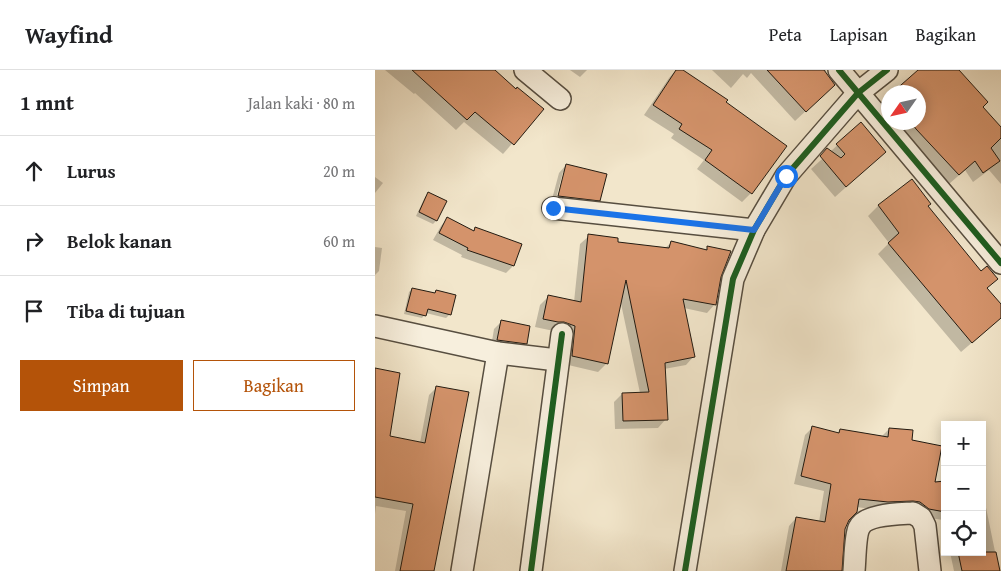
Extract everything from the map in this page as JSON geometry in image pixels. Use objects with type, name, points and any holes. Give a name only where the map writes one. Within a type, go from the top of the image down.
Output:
[{"type":"street","points":[[525,70],[560,99]]},
{"type":"street","points":[[839,70],[1001,263]]},
{"type":"street","points":[[685,571],[733,280],[754,230],[786,176],[859,93],[887,70]]},
{"type":"street","points":[[553,208],[754,230]]},
{"type":"street","points":[[375,326],[498,353],[557,360]]},
{"type":"street","points":[[531,571],[557,360],[562,334]]},
{"type":"street","points":[[462,571],[498,353]]},
{"type":"street","points":[[854,571],[859,528],[865,521],[873,517],[913,513],[921,518],[925,526],[930,571]]},
{"type":"building","points":[[412,70],[495,70],[516,89],[517,87],[544,109],[514,145],[475,112],[467,120]]},
{"type":"building","points":[[676,70],[683,70],[728,100],[726,102],[787,146],[752,194],[705,160],[712,150],[679,129],[682,124],[653,105]]},
{"type":"building","points":[[767,70],[824,70],[835,85],[806,112]]},
{"type":"building","points":[[918,70],[959,70],[988,102],[983,107],[1001,127],[1001,138],[991,148],[1000,161],[983,173],[975,161],[959,175],[917,130],[926,130],[926,85],[901,85]]},
{"type":"building","points":[[861,122],[886,152],[846,187],[820,156],[827,148],[841,158],[845,154],[836,144]]},
{"type":"building","points":[[566,164],[607,174],[600,201],[558,196]]},
{"type":"building","points":[[912,179],[931,204],[928,206],[981,271],[987,266],[998,279],[987,288],[1001,304],[1001,318],[972,343],[888,243],[899,233],[878,205]]},
{"type":"building","points":[[428,192],[447,201],[437,221],[419,212]]},
{"type":"building","points":[[447,217],[474,231],[475,227],[522,244],[514,266],[467,250],[468,248],[439,233]]},
{"type":"building","points":[[588,234],[618,238],[618,242],[669,248],[671,241],[707,250],[707,246],[731,251],[721,277],[716,305],[683,299],[695,357],[665,363],[668,420],[623,421],[622,393],[649,392],[626,280],[608,364],[572,356],[575,326],[564,322],[543,319],[548,295],[581,302]]},
{"type":"building","points":[[412,288],[435,293],[436,290],[456,295],[451,315],[428,309],[426,316],[406,311]]},
{"type":"building","points":[[501,320],[530,326],[527,344],[497,340]]},
{"type":"building","points":[[375,368],[400,373],[390,436],[425,443],[436,386],[469,392],[434,571],[400,571],[413,504],[375,497]]},
{"type":"building","points":[[812,426],[839,433],[840,429],[888,437],[889,428],[913,430],[912,440],[941,446],[935,482],[941,481],[941,511],[929,509],[920,502],[888,502],[859,499],[857,512],[849,520],[845,529],[842,571],[786,571],[796,517],[825,522],[831,484],[801,476]]},
{"type":"building","points":[[986,552],[996,552],[1000,571],[962,571],[959,556],[986,556]]},
{"type":"cycle path","points":[[839,70],[1001,263]]},
{"type":"cycle path","points":[[685,571],[733,279],[754,230],[786,176],[858,93],[887,70]]},
{"type":"cycle path","points":[[531,571],[562,334]]},
{"type":"route","points":[[553,208],[754,230],[786,176]]}]
